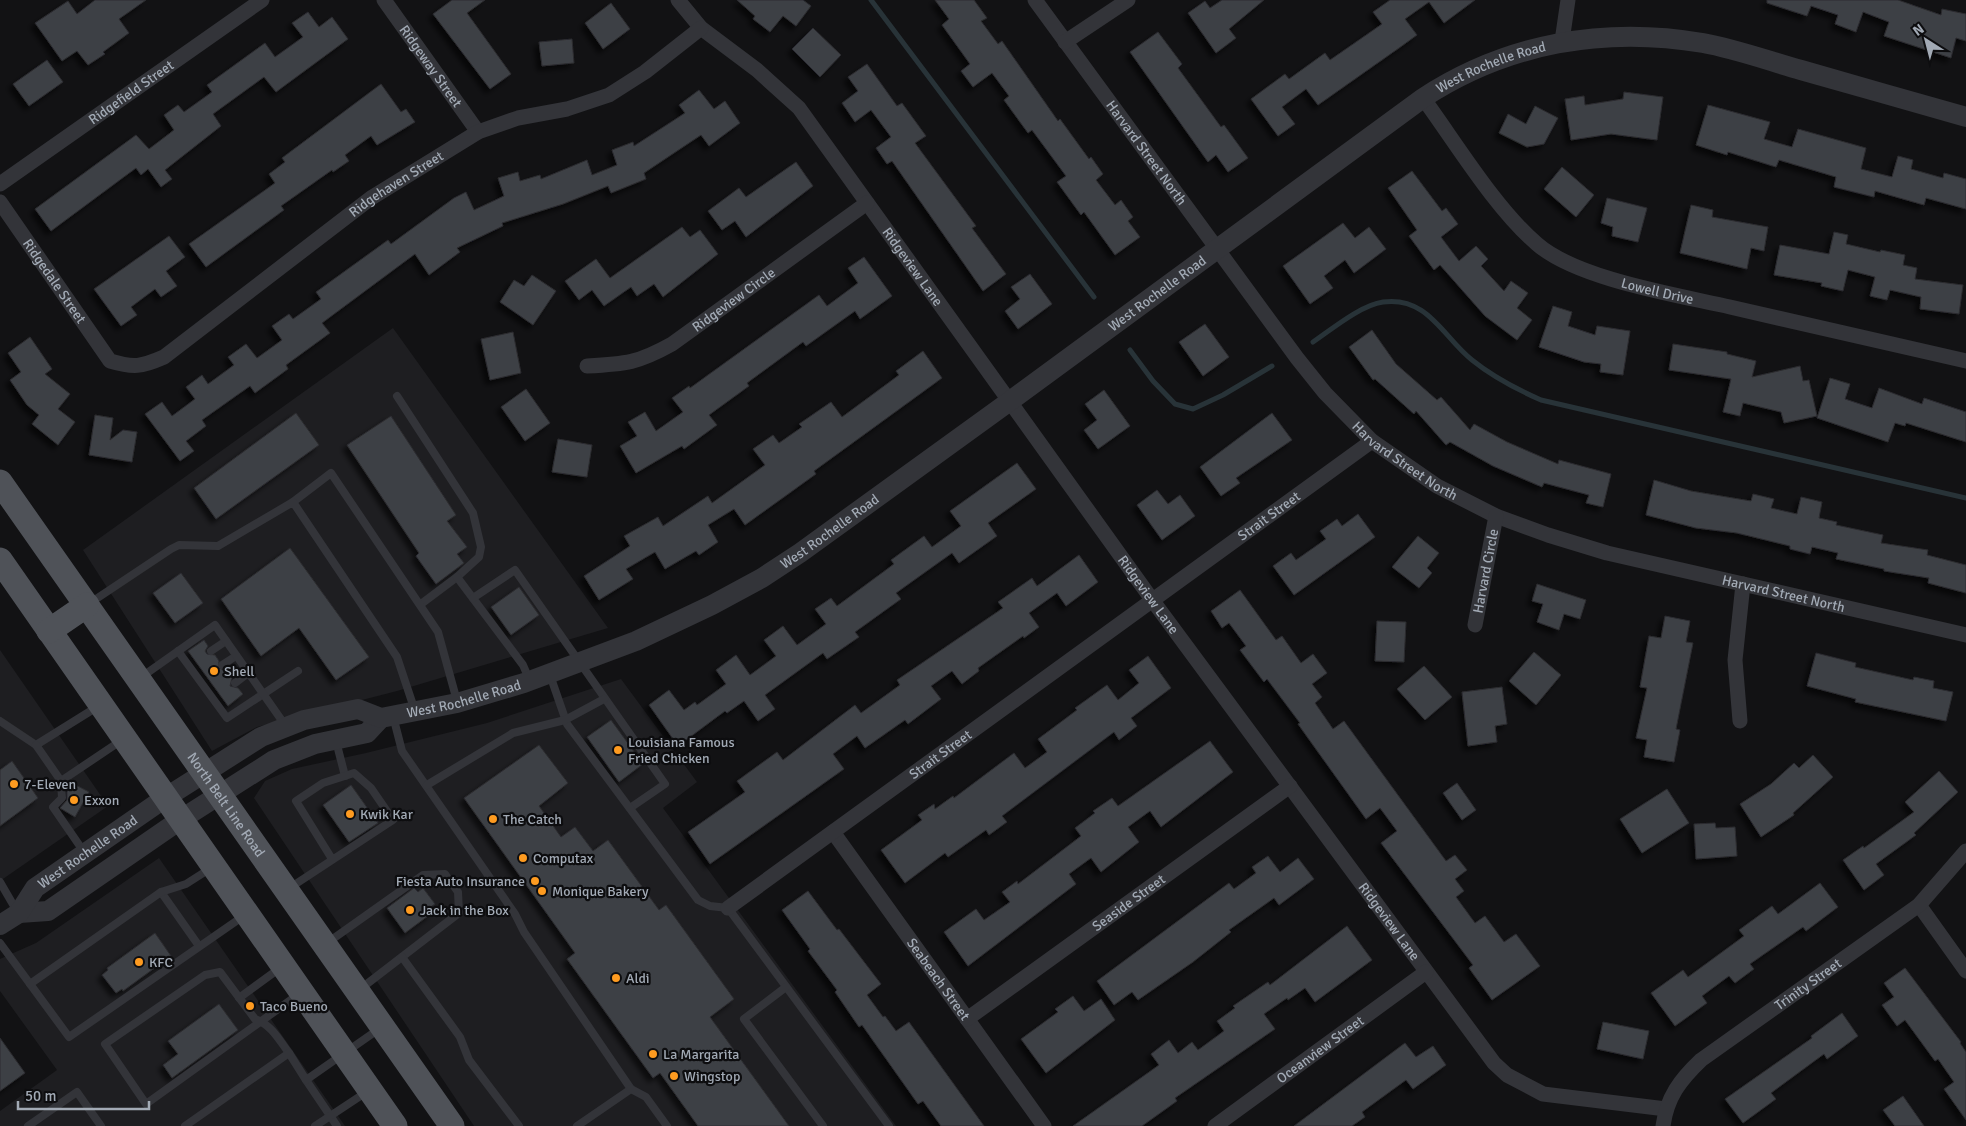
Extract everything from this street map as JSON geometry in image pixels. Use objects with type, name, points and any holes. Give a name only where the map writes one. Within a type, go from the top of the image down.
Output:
[{"type":"main road","name":"North Belt Line Road","points":[[0,482],[452,1126]]},
{"type":"main road","points":[[0,560],[212,867],[395,1126]]},
{"type":"main road","points":[[49,631],[86,605]]},
{"type":"street","name":"Ridgefield Street","points":[[0,184],[262,0]]},
{"type":"street","name":"Ridgeway Street","points":[[384,0],[478,132]]},
{"type":"street","name":"Ridgeview Lane","points":[[678,0],[700,28],[757,70],[799,108],[1153,601],[1494,1063],[1507,1075],[1524,1086],[1543,1094],[1666,1109]]},
{"type":"street","name":"Harvard Street North","points":[[1035,0],[1217,249],[1326,393],[1372,441],[1437,486],[1496,516],[1548,535],[1607,553],[1966,635]]},
{"type":"street","points":[[1065,42],[1128,0]]},
{"type":"street","points":[[1562,41],[1568,0]]},
{"type":"street","name":"Ridgehaven Street","points":[[110,361],[129,367],[141,366],[164,357],[371,198],[478,132],[518,118],[567,109],[609,95],[646,72],[700,28]]},
{"type":"street","name":"West Rochelle Road","points":[[0,925],[19,914],[48,911],[180,820],[274,760],[314,744],[367,733],[387,717],[457,703],[550,675],[636,641],[712,605],[762,578],[800,554],[1423,98],[1448,82],[1477,68],[1519,52],[1562,41],[1633,36],[1704,43],[1966,117]]},
{"type":"street","name":"Lowell Drive","points":[[1423,98],[1515,222],[1538,245],[1565,262],[1607,277],[1672,294],[1966,361]]},
{"type":"street","name":"Ridgedale Street","points":[[0,202],[110,361]]},
{"type":"street","name":"Ridgeview Circle","points":[[587,366],[625,364],[646,359],[666,347],[867,203]]},
{"type":"street","name":"Strait Street","points":[[728,908],[1372,441]]},
{"type":"street","name":"Harvard Circle","points":[[1475,625],[1496,516]]},
{"type":"street","points":[[1740,721],[1735,660],[1743,584]]},
{"type":"street","name":"West Rochelle Road","points":[[19,914],[35,888],[164,798],[261,737],[304,720],[358,709],[387,717]]},
{"type":"street","name":"Seaside Street","points":[[967,1019],[1290,786]]},
{"type":"street","name":"Seabeach Street","points":[[833,832],[1044,1126]]},
{"type":"street","name":"Trinity Street","points":[[1663,1126],[1666,1109],[1673,1092],[1684,1077],[1701,1060],[1919,905],[1966,851]]},
{"type":"street","points":[[1919,905],[1966,971]]},
{"type":"street","name":"Oceanview Street","points":[[1215,1126],[1426,972]]},
{"type":"lane","points":[[397,396],[473,513],[481,547],[479,557],[457,577],[421,604]]},
{"type":"lane","points":[[86,605],[179,545],[218,546],[293,502],[331,473],[421,604],[441,640],[457,703]]},
{"type":"lane","points":[[293,502],[397,657],[415,711]]},
{"type":"lane","points":[[473,598],[515,570],[579,664],[665,784],[630,808]]},
{"type":"lane","points":[[457,577],[523,665],[530,681]]},
{"type":"lane","points":[[139,679],[215,625],[286,727]]},
{"type":"lane","points":[[211,651],[226,641]]},
{"type":"lane","points":[[178,651],[193,664],[216,696],[227,718],[298,671]]},
{"type":"lane","points":[[222,665],[236,656]]},
{"type":"lane","points":[[235,683],[248,673]]},
{"type":"lane","points":[[550,675],[565,720],[698,900],[710,906],[728,908],[889,1126]]},
{"type":"lane","points":[[427,785],[513,733],[565,720],[604,699]]},
{"type":"lane","points":[[36,745],[100,705]]},
{"type":"lane","points":[[387,717],[402,751],[515,914],[524,932],[631,1089],[646,1096],[667,1126]]},
{"type":"lane","points":[[1,723],[36,745],[62,781],[62,798],[53,807],[85,854]]},
{"type":"lane","points":[[62,781],[123,738]]},
{"type":"lane","points":[[335,740],[344,776]]},
{"type":"lane","points":[[287,890],[393,820],[371,788],[354,773],[323,784],[296,801],[332,859]]},
{"type":"lane","points":[[30,984],[162,892],[186,884],[212,867]]},
{"type":"lane","points":[[326,944],[423,875],[445,874],[458,892],[459,913],[358,991]]},
{"type":"lane","points":[[0,882],[19,914]]},
{"type":"lane","points":[[162,892],[199,946]]},
{"type":"lane","points":[[0,943],[69,1037],[246,914]]},
{"type":"lane","points":[[402,957],[460,1037],[469,1060],[519,1126]]},
{"type":"lane","points":[[239,998],[283,966]]},
{"type":"lane","points":[[302,993],[262,1022],[146,1104],[104,1044],[205,975],[220,972],[255,1019],[262,1022],[270,1026],[337,1126]]},
{"type":"lane","points":[[786,987],[744,1019],[823,1126]]},
{"type":"lane","points":[[306,1080],[383,1026]]},
{"type":"lane","points":[[185,1126],[289,1054]]},
{"type":"lane","points":[[577,1126],[631,1089]]},
{"type":"lane","points":[[315,1126],[369,1090]]},
{"type":"lane","points":[[28,1126],[77,1092],[101,1126]]},
{"type":"shaded area","points":[[393,328],[608,628],[397,691],[257,727],[212,751],[83,550]]},
{"type":"shaded area","points":[[0,650],[108,806],[0,881]]},
{"type":"shaded area","points":[[621,679],[697,782],[663,808],[896,1126],[474,1126],[254,798],[265,781],[292,769],[487,723]]},
{"type":"shaded area","points":[[159,858],[345,1126],[0,1126],[0,1111],[57,1070],[0,991],[0,959],[36,943]]},
{"type":"building","points":[[95,0],[146,0],[119,19],[129,33],[103,52],[105,54],[88,65],[77,51],[62,61],[35,23],[68,1],[77,14]]},
{"type":"building","points":[[452,0],[485,0],[467,13],[511,74],[490,89],[433,14]]},
{"type":"building","points":[[737,0],[803,0],[811,6],[796,26],[783,16],[770,32],[753,19],[755,16]]},
{"type":"building","points":[[935,0],[974,0],[987,18],[981,21],[998,44],[1002,41],[1058,121],[1060,119],[1089,159],[1091,157],[1103,174],[1096,180],[1115,205],[1121,200],[1133,217],[1128,221],[1140,237],[1115,255],[1084,212],[1081,215],[1057,182],[1066,176],[1032,130],[1028,133],[1004,100],[1009,96],[992,73],[973,87],[961,71],[970,64],[942,25],[949,19]]},
{"type":"building","points":[[1222,0],[1264,0],[1229,29],[1236,38],[1216,53],[1188,13],[1205,1],[1210,8]]},
{"type":"building","points":[[1390,0],[1475,0],[1444,23],[1429,2],[1405,19],[1417,35],[1399,48],[1318,105],[1306,89],[1282,107],[1295,124],[1278,136],[1251,99],[1285,74],[1289,79],[1325,53],[1330,60],[1382,24],[1373,12]]},
{"type":"building","points":[[1767,0],[1898,0],[1941,15],[1942,9],[1966,14],[1966,41],[1956,38],[1951,58],[1884,36],[1889,22],[1863,12],[1856,32],[1835,24],[1838,15],[1811,6],[1807,16],[1767,3]]},
{"type":"building","points":[[611,3],[630,29],[603,49],[585,23]]},
{"type":"building","points":[[308,12],[319,27],[332,17],[348,39],[276,92],[264,77],[213,114],[221,126],[165,170],[172,179],[161,187],[148,169],[141,175],[136,168],[51,231],[35,209],[136,135],[149,149],[174,130],[164,115],[178,105],[184,112],[212,92],[207,85],[265,43],[275,57],[303,37],[292,23]]},
{"type":"building","points":[[813,28],[841,55],[820,77],[792,49]]},
{"type":"building","points":[[1158,32],[1182,64],[1178,68],[1221,127],[1224,125],[1248,158],[1228,172],[1216,155],[1208,162],[1130,52]]},
{"type":"building","points":[[572,39],[574,63],[542,66],[539,42]]},
{"type":"building","points":[[47,60],[63,82],[29,106],[13,84]]},
{"type":"building","points":[[867,64],[897,106],[902,103],[926,136],[915,143],[976,226],[972,228],[1006,274],[983,291],[892,161],[887,164],[876,148],[891,137],[871,110],[855,122],[842,103],[858,91],[848,77]]},
{"type":"building","points":[[381,84],[401,112],[406,109],[415,122],[377,145],[371,136],[345,155],[349,161],[333,172],[332,170],[281,206],[284,210],[206,267],[189,244],[275,183],[269,174],[285,162],[282,158]]},
{"type":"building","points":[[699,90],[714,109],[725,101],[740,123],[709,146],[701,135],[644,173],[646,179],[611,193],[608,186],[563,204],[502,223],[503,226],[457,248],[460,252],[429,275],[415,254],[322,323],[330,333],[286,365],[288,369],[255,393],[250,386],[202,420],[206,426],[186,441],[194,451],[180,461],[145,414],[162,402],[172,416],[195,399],[186,387],[202,375],[208,384],[234,365],[228,357],[246,344],[257,358],[282,340],[272,326],[289,314],[293,319],[321,299],[316,292],[388,240],[391,244],[454,198],[466,192],[474,210],[504,196],[498,178],[518,172],[520,181],[540,175],[541,179],[587,160],[592,175],[617,165],[612,150],[633,142],[634,146],[685,113],[679,105]]},
{"type":"building","points":[[1624,92],[1663,97],[1657,140],[1611,134],[1571,140],[1565,99],[1584,96],[1585,105],[1623,99]]},
{"type":"building","points":[[1708,105],[1770,122],[1764,139],[1792,147],[1798,129],[1866,148],[1861,169],[1892,177],[1898,156],[1913,160],[1911,169],[1943,178],[1944,173],[1966,179],[1966,209],[1926,198],[1924,205],[1875,191],[1874,197],[1834,187],[1836,177],[1779,160],[1776,167],[1728,152],[1727,155],[1696,145]]},
{"type":"building","points":[[1535,106],[1558,118],[1544,144],[1527,147],[1499,133],[1508,114],[1526,124]]},
{"type":"building","points":[[796,162],[813,186],[746,237],[735,221],[722,230],[708,211],[739,188],[746,197]]},
{"type":"building","points":[[1562,167],[1594,195],[1576,217],[1544,189]]},
{"type":"building","points":[[1412,171],[1442,211],[1446,208],[1458,224],[1441,237],[1459,261],[1476,246],[1488,259],[1481,266],[1504,291],[1511,281],[1528,293],[1517,308],[1532,320],[1517,340],[1485,316],[1440,265],[1434,270],[1409,236],[1417,230],[1388,188]]},
{"type":"building","points":[[1607,198],[1647,208],[1638,242],[1612,236],[1613,227],[1601,223]]},
{"type":"building","points":[[1691,205],[1713,210],[1712,217],[1768,227],[1764,251],[1751,248],[1747,269],[1680,253]]},
{"type":"building","points":[[1343,223],[1355,238],[1369,227],[1386,249],[1354,273],[1345,260],[1324,276],[1333,288],[1310,304],[1283,266]]},
{"type":"building","points":[[682,227],[690,237],[700,230],[718,254],[663,297],[654,284],[637,296],[631,287],[604,306],[592,290],[579,300],[565,281],[596,259],[610,278]]},
{"type":"building","points":[[1834,232],[1848,235],[1846,244],[1880,252],[1881,250],[1905,255],[1903,265],[1917,268],[1915,279],[1963,285],[1959,314],[1920,309],[1921,297],[1890,290],[1887,300],[1870,296],[1875,277],[1848,270],[1843,291],[1821,286],[1822,283],[1774,275],[1780,245],[1829,254]]},
{"type":"building","points":[[169,236],[185,257],[166,271],[177,286],[161,297],[155,289],[131,307],[137,315],[121,326],[94,289]]},
{"type":"building","points":[[864,257],[892,296],[860,319],[855,311],[806,346],[803,342],[747,383],[749,386],[709,415],[717,425],[684,449],[682,446],[636,473],[620,446],[637,436],[628,422],[645,412],[656,431],[683,412],[672,398],[689,386],[690,388],[819,295],[827,306],[858,283],[848,268]]},
{"type":"building","points":[[1030,274],[1052,304],[1018,329],[1005,311],[1020,299],[1011,287]]},
{"type":"building","points":[[532,275],[556,291],[533,325],[500,302],[514,280],[524,286]]},
{"type":"building","points":[[1553,306],[1572,312],[1568,326],[1595,335],[1597,326],[1630,331],[1623,375],[1600,372],[1601,364],[1584,362],[1539,347]]},
{"type":"building","points":[[1205,324],[1229,357],[1203,376],[1179,342]]},
{"type":"building","points":[[1372,330],[1396,364],[1437,400],[1441,397],[1470,430],[1474,424],[1507,442],[1558,464],[1559,460],[1611,474],[1603,507],[1586,503],[1589,495],[1544,483],[1542,487],[1493,466],[1450,442],[1446,445],[1416,411],[1414,414],[1375,379],[1373,380],[1349,347]]},
{"type":"building","points":[[513,332],[521,373],[490,380],[481,339]]},
{"type":"building","points":[[30,337],[52,369],[45,374],[70,394],[58,409],[75,422],[58,445],[32,424],[39,415],[27,405],[10,380],[21,372],[8,353]]},
{"type":"building","points":[[1673,344],[1727,352],[1727,354],[1756,361],[1752,377],[1800,366],[1803,381],[1809,380],[1817,416],[1784,423],[1781,412],[1743,403],[1740,416],[1723,412],[1731,379],[1669,370]]},
{"type":"building","points":[[923,351],[942,378],[814,471],[816,474],[745,525],[734,509],[708,525],[718,542],[699,555],[696,551],[665,569],[655,552],[626,569],[633,579],[599,600],[584,576],[630,546],[624,536],[658,517],[663,526],[708,496],[712,503],[765,465],[753,449],[773,435],[779,443],[802,427],[799,424],[831,402],[842,417],[899,375],[896,371]]},
{"type":"building","points":[[1830,378],[1850,384],[1845,399],[1872,408],[1879,388],[1922,404],[1924,398],[1966,412],[1966,442],[1906,423],[1905,426],[1895,423],[1888,442],[1817,418]]},
{"type":"building","points":[[526,389],[550,423],[525,441],[501,407]]},
{"type":"building","points":[[1104,390],[1130,426],[1098,449],[1084,430],[1097,420],[1085,404]]},
{"type":"building","points":[[296,413],[319,445],[216,519],[194,488]]},
{"type":"building","points":[[1272,413],[1292,440],[1236,478],[1240,483],[1221,496],[1200,467]]},
{"type":"building","points":[[95,415],[113,418],[110,440],[123,430],[137,432],[132,462],[89,455]]},
{"type":"building","points":[[391,416],[456,515],[447,521],[467,547],[457,554],[464,563],[436,584],[416,556],[419,553],[347,445]]},
{"type":"building","points":[[558,439],[592,445],[587,477],[552,472]]},
{"type":"building","points":[[1017,463],[1036,489],[988,523],[997,536],[959,563],[952,553],[896,593],[901,599],[855,632],[859,637],[827,659],[823,653],[765,695],[775,709],[758,721],[744,701],[727,713],[725,711],[678,746],[649,705],[669,690],[684,710],[695,702],[697,705],[726,684],[716,670],[736,655],[750,675],[776,656],[764,640],[783,626],[797,645],[826,624],[815,609],[831,598],[837,606],[894,564],[891,560],[924,536],[932,547],[961,526],[950,511]]},
{"type":"building","points":[[1654,480],[1691,491],[1751,501],[1753,494],[1774,499],[1771,508],[1797,514],[1801,497],[1822,502],[1819,518],[1837,522],[1836,525],[1883,535],[1881,543],[1928,550],[1927,555],[1966,565],[1966,593],[1928,583],[1929,578],[1884,571],[1884,569],[1836,559],[1838,553],[1812,547],[1810,554],[1790,549],[1790,546],[1737,533],[1696,528],[1646,515]]},
{"type":"building","points":[[1157,490],[1168,504],[1180,495],[1195,516],[1162,540],[1137,505]]},
{"type":"building","points":[[1358,514],[1375,537],[1294,595],[1273,566],[1291,553],[1296,560],[1326,539],[1320,531],[1337,519],[1342,526]]},
{"type":"building","points":[[1418,536],[1439,553],[1427,568],[1432,573],[1419,588],[1392,567]]},
{"type":"building","points":[[290,548],[369,657],[336,680],[299,628],[261,656],[221,599]]},
{"type":"building","points":[[1079,555],[1098,582],[1066,606],[1057,593],[1029,613],[1039,627],[978,668],[979,671],[962,684],[952,671],[931,686],[941,699],[908,724],[905,720],[865,748],[857,736],[833,754],[844,769],[710,864],[688,832],[745,792],[737,781],[777,752],[783,760],[855,705],[861,713],[900,685],[897,680],[1003,608],[998,602],[1032,578],[1037,586]]},
{"type":"building","points":[[181,573],[203,603],[175,623],[153,593]]},
{"type":"building","points":[[1537,584],[1586,600],[1580,619],[1564,614],[1559,630],[1537,622],[1543,604],[1532,601]]},
{"type":"building","points":[[519,587],[539,615],[511,635],[491,607]]},
{"type":"building","points":[[1240,590],[1276,640],[1282,636],[1301,663],[1313,654],[1327,673],[1312,684],[1322,697],[1315,703],[1333,729],[1344,721],[1446,861],[1455,855],[1467,870],[1455,879],[1464,891],[1456,897],[1475,923],[1485,916],[1504,942],[1516,934],[1540,966],[1492,1000],[1469,968],[1473,965],[1381,843],[1397,831],[1380,808],[1366,819],[1298,724],[1300,723],[1267,679],[1264,682],[1240,650],[1246,646],[1229,623],[1222,628],[1211,611]]},
{"type":"building","points":[[1665,616],[1690,621],[1686,642],[1693,643],[1676,729],[1680,730],[1674,762],[1644,757],[1647,740],[1636,738],[1647,688],[1640,687],[1649,636],[1661,638]]},
{"type":"building","points":[[1377,621],[1406,622],[1404,662],[1375,661]]},
{"type":"building","name":"Shell","points":[[204,640],[208,646],[205,651],[207,654],[215,655],[219,661],[218,668],[225,670],[232,678],[230,686],[238,688],[243,694],[228,706],[188,651]]},
{"type":"building","points":[[1534,652],[1561,675],[1536,705],[1509,681]]},
{"type":"building","points":[[1816,653],[1856,663],[1855,667],[1913,680],[1914,677],[1934,681],[1933,688],[1953,692],[1946,721],[1855,702],[1856,699],[1807,686]]},
{"type":"building","points":[[1148,656],[1171,688],[1131,718],[1137,726],[1119,740],[1114,732],[1002,816],[1007,822],[989,835],[986,830],[948,857],[945,853],[905,883],[881,850],[922,820],[918,815],[934,804],[935,809],[953,796],[954,798],[1014,753],[1025,768],[1047,752],[1038,739],[1077,710],[1075,708],[1107,685],[1118,700],[1139,683],[1129,670]]},
{"type":"building","points":[[1424,666],[1452,697],[1425,720],[1397,689]]},
{"type":"building","points":[[1502,687],[1507,724],[1495,726],[1497,742],[1468,746],[1462,692]]},
{"type":"building","points":[[611,720],[643,764],[619,782],[587,737]]},
{"type":"building","points":[[1210,741],[1233,772],[1161,827],[1150,811],[1128,827],[1139,842],[1101,872],[1091,858],[1069,874],[1076,884],[968,966],[944,932],[976,909],[984,920],[1010,902],[1002,892],[1017,881],[1018,884],[1081,836],[1075,828],[1095,813],[1093,811],[1112,798],[1118,806]]},
{"type":"building","points":[[539,745],[568,783],[539,806],[561,837],[575,827],[593,851],[608,840],[659,910],[666,905],[734,999],[710,1017],[789,1126],[698,1126],[660,1073],[653,1078],[567,959],[575,953],[464,798]]},
{"type":"building","points":[[1813,755],[1833,777],[1793,813],[1794,815],[1761,837],[1740,804],[1771,784],[1794,763],[1799,768]]},
{"type":"building","name":"7-Eleven","points":[[12,761],[38,798],[0,826],[0,770]]},
{"type":"building","points":[[1939,771],[1958,792],[1914,833],[1916,835],[1876,864],[1884,875],[1864,890],[1843,860],[1863,846],[1864,848],[1914,812],[1905,802]]},
{"type":"building","name":"Exxon","points":[[72,783],[89,792],[75,817],[60,808],[67,800],[67,792]]},
{"type":"building","points":[[1457,783],[1476,810],[1462,820],[1443,793]]},
{"type":"building","name":"Kwik Kar","points":[[351,785],[378,823],[349,842],[323,805]]},
{"type":"building","points":[[1667,789],[1689,823],[1642,853],[1620,819]]},
{"type":"building","points":[[1715,823],[1716,828],[1735,827],[1737,856],[1696,859],[1694,824]]},
{"type":"building","points":[[1268,856],[1280,872],[1298,858],[1314,879],[1279,905],[1274,898],[1229,930],[1231,932],[1193,962],[1138,1000],[1132,992],[1114,1005],[1097,981],[1229,883],[1234,889],[1256,873],[1252,867]]},
{"type":"building","points":[[1820,883],[1838,907],[1806,931],[1803,927],[1750,964],[1754,969],[1735,983],[1729,976],[1702,996],[1707,1003],[1675,1026],[1651,993],[1683,970],[1688,977],[1744,936],[1739,930],[1772,906],[1778,914]]},
{"type":"building","name":"Jack in the Box","points":[[414,888],[418,892],[423,888],[435,904],[429,908],[432,913],[405,933],[387,908]]},
{"type":"building","points":[[808,891],[881,984],[867,995],[883,1017],[885,1016],[896,1031],[909,1022],[984,1126],[941,1126],[923,1101],[918,1104],[862,1025],[859,1027],[835,992],[837,990],[808,951],[810,949],[782,910]]},
{"type":"building","points":[[1347,926],[1372,960],[1315,1002],[1305,988],[1264,1014],[1275,1029],[1175,1098],[1177,1101],[1142,1126],[1073,1126],[1159,1065],[1151,1054],[1169,1040],[1178,1053],[1192,1042],[1198,1050],[1224,1031],[1217,1021],[1235,1008],[1233,1006],[1268,982],[1270,985]]},
{"type":"building","name":"KFC","points":[[155,933],[171,956],[123,991],[122,989],[116,993],[102,975],[108,970],[107,968]]},
{"type":"building","points":[[1905,968],[1961,1042],[1966,1052],[1966,1120],[1944,1089],[1954,1082],[1938,1059],[1935,1061],[1905,1020],[1897,1026],[1882,1005],[1894,997],[1884,983]]},
{"type":"building","points":[[1073,996],[1084,1011],[1101,999],[1115,1020],[1046,1073],[1021,1039],[1058,1012],[1055,1009]]},
{"type":"building","points":[[219,1004],[238,1030],[172,1078],[163,1065],[178,1054],[168,1041]]},
{"type":"building","points":[[1842,1013],[1858,1036],[1827,1059],[1824,1054],[1771,1093],[1776,1099],[1743,1123],[1725,1099],[1812,1038],[1811,1036]]},
{"type":"building","points":[[1603,1022],[1649,1031],[1643,1059],[1597,1049]]},
{"type":"building","points":[[0,1038],[25,1073],[0,1091]]},
{"type":"building","points":[[1405,1043],[1416,1057],[1433,1046],[1446,1065],[1413,1089],[1406,1080],[1362,1112],[1365,1117],[1352,1126],[1294,1126]]},
{"type":"building","points":[[1903,1096],[1924,1126],[1895,1126],[1883,1110]]},
{"type":"waterway","points":[[871,0],[1094,297]]},
{"type":"waterway","points":[[1313,342],[1347,318],[1374,304],[1399,302],[1412,305],[1434,320],[1462,351],[1488,372],[1541,400],[1966,498]]},
{"type":"waterway","points":[[1130,350],[1153,381],[1175,404],[1193,409],[1223,395],[1272,366]]},
{"type":"place","name":"Shell","points":[[214,671]]},
{"type":"place","name":"Louisiana Famous Fried Chicken","points":[[618,750]]},
{"type":"place","name":"7-Eleven","points":[[14,784]]},
{"type":"place","name":"Exxon","points":[[74,800]]},
{"type":"place","name":"Kwik Kar","points":[[350,814]]},
{"type":"place","name":"The Catch","points":[[493,819]]},
{"type":"place","name":"Computax","points":[[523,858]]},
{"type":"place","name":"Fiesta Auto Insurance","points":[[535,881]]},
{"type":"place","name":"Monique Bakery","points":[[542,891]]},
{"type":"place","name":"Jack in the Box","points":[[410,910]]},
{"type":"place","name":"KFC","points":[[139,962]]},
{"type":"place","name":"Aldi","points":[[616,978]]},
{"type":"place","name":"Taco Bueno","points":[[250,1006]]},
{"type":"place","name":"La Margarita","points":[[653,1054]]},
{"type":"place","name":"Wingstop","points":[[674,1076]]}]
